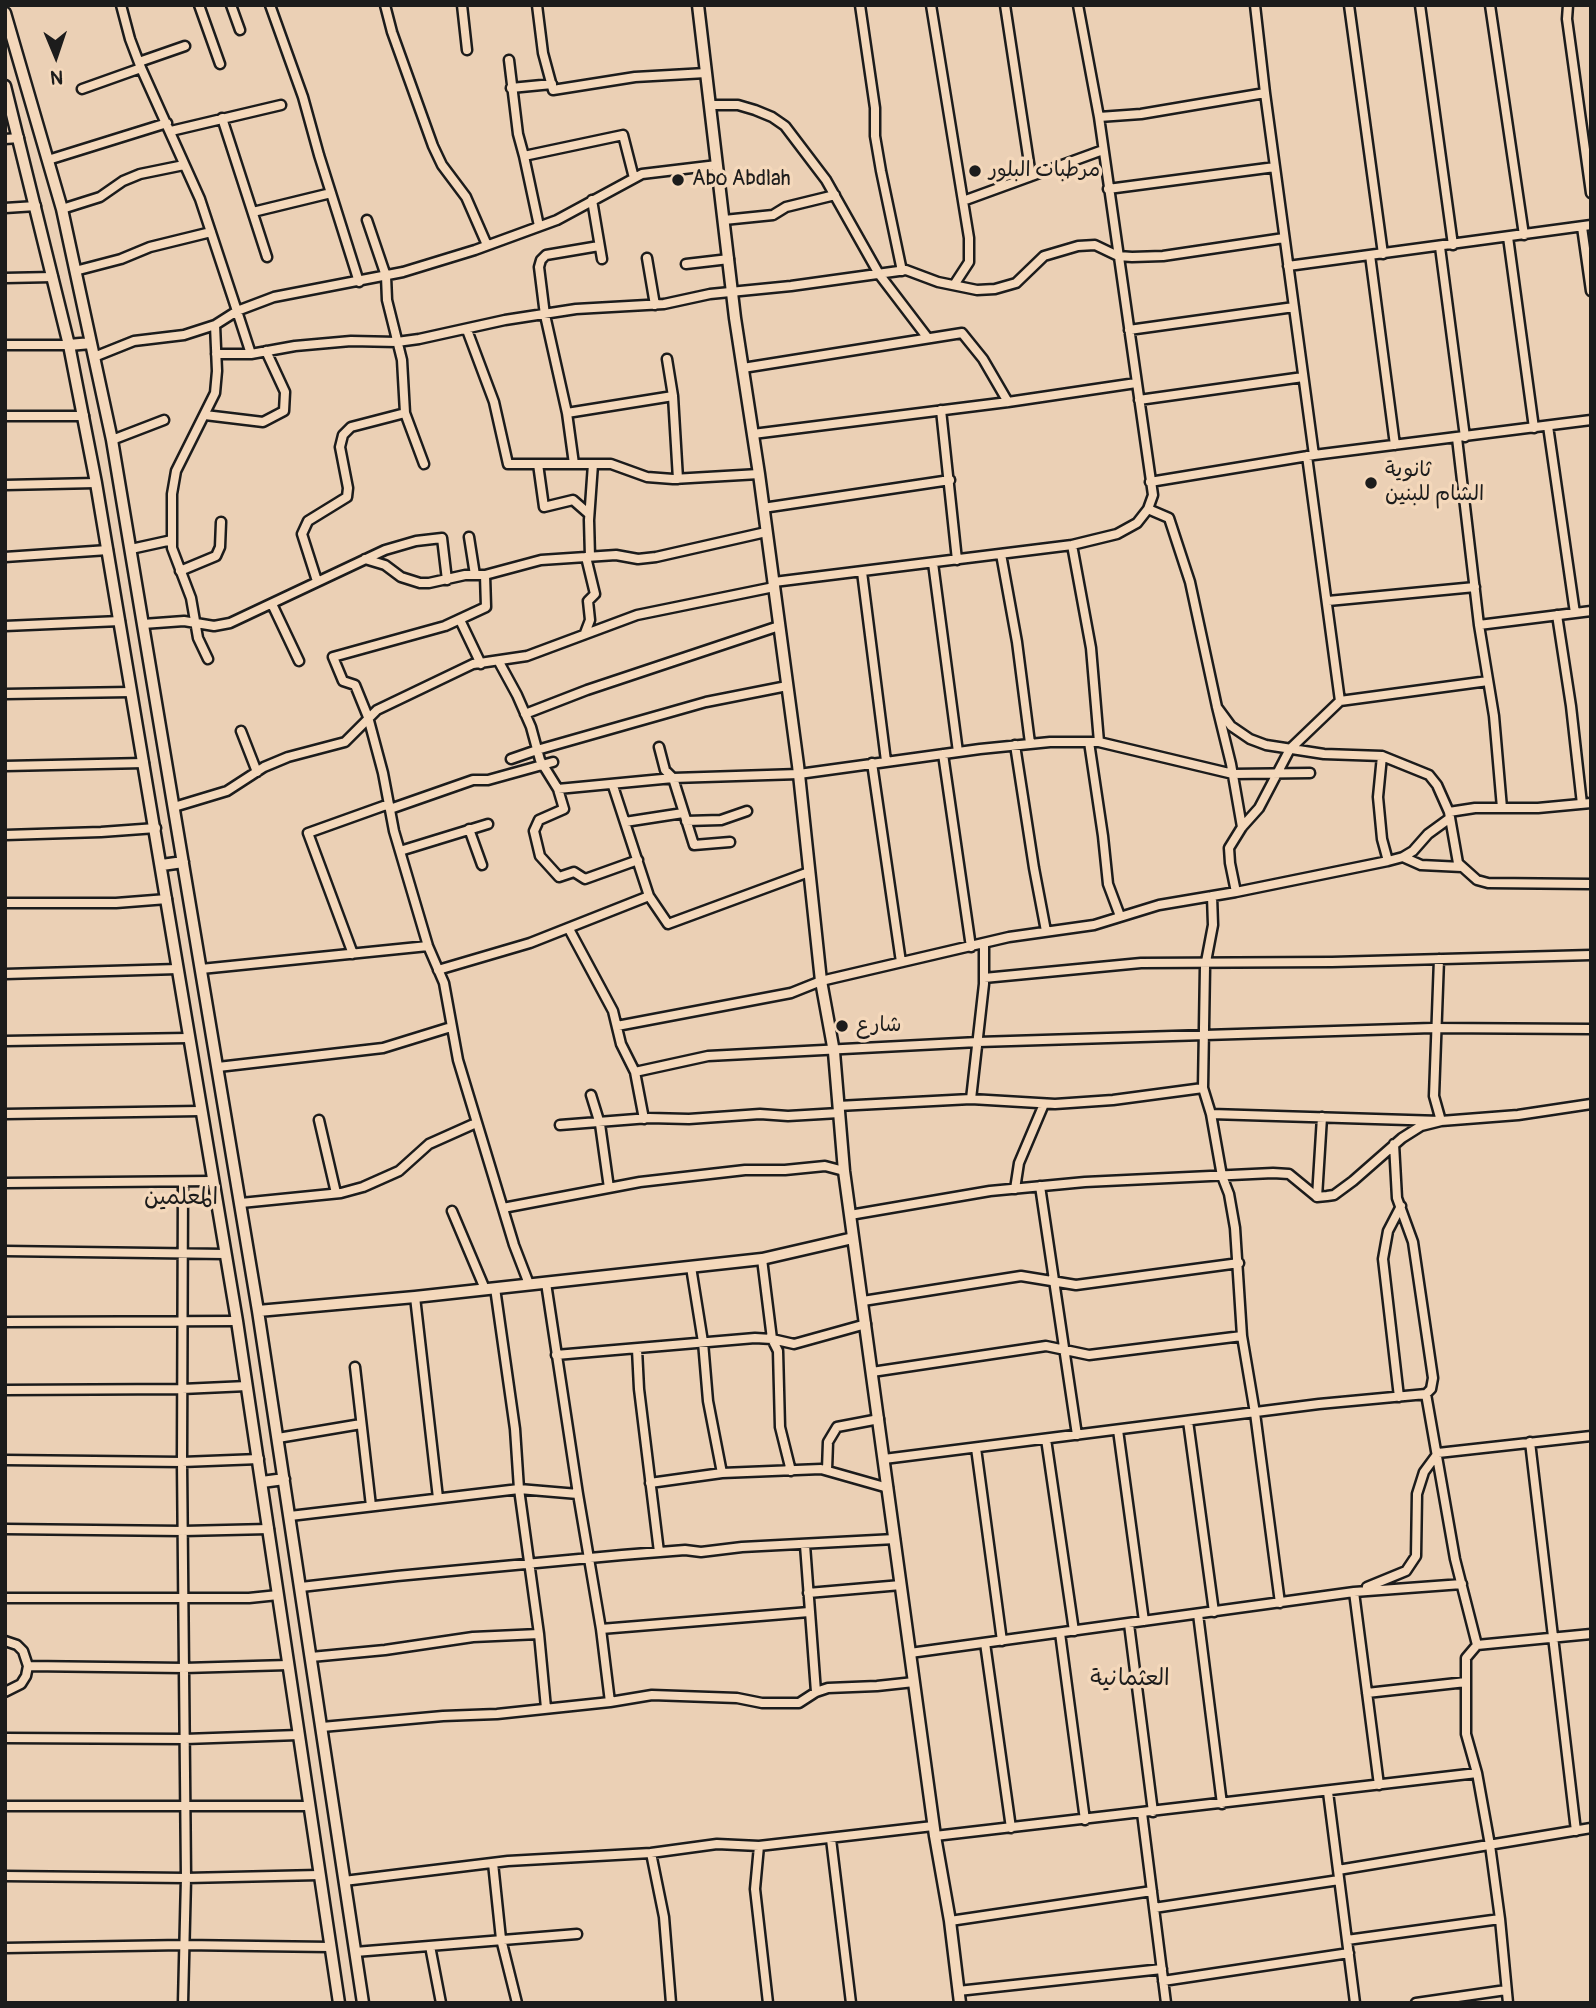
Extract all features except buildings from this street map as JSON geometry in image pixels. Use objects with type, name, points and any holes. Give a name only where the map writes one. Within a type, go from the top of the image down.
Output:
[{"type":"street","points":[[121,5],[140,65],[200,199],[251,354]]},
{"type":"street","points":[[199,5],[220,64]]},
{"type":"street","points":[[231,5],[240,30]]},
{"type":"street","points":[[271,5],[303,97],[359,282]]},
{"type":"street","points":[[384,5],[396,46],[433,146],[442,165],[466,197],[487,245]]},
{"type":"street","points":[[462,5],[467,50]]},
{"type":"street","points":[[537,5],[543,52],[554,90],[635,77],[706,73]]},
{"type":"street","points":[[698,5],[733,293],[799,774],[821,981],[834,1052],[844,1171],[960,2003]]},
{"type":"street","points":[[860,5],[875,108],[879,160],[902,271]]},
{"type":"street","points":[[931,5],[969,238],[969,262],[954,285]]},
{"type":"street","points":[[1005,5],[1031,176]]},
{"type":"street","points":[[174,807],[227,791],[257,772],[289,757],[345,742],[377,710],[473,664],[527,656],[585,633],[651,612],[774,585],[1072,545],[1117,534],[1136,523],[1148,509],[1153,495],[1098,117],[1077,5]]},
{"type":"street","points":[[1255,5],[1303,377],[1340,701]]},
{"type":"street","points":[[1349,5],[1383,254]]},
{"type":"street","points":[[1420,5],[1453,245]]},
{"type":"street","points":[[1490,5],[1524,235]]},
{"type":"street","points":[[1568,5],[1567,19],[1591,192]]},
{"type":"street","points":[[5,13],[62,209],[112,440],[241,1203],[363,2003]]},
{"type":"street","points":[[82,89],[185,46]]},
{"type":"street","points":[[509,60],[511,88],[539,226]]},
{"type":"street","points":[[511,88],[552,84]]},
{"type":"street","points":[[5,86],[69,345],[108,550],[259,1459],[339,2003]]},
{"type":"street","points":[[1098,117],[1141,114],[1265,93]]},
{"type":"street","points":[[710,104],[738,106],[772,117],[793,136],[835,195],[879,274],[927,337]]},
{"type":"street","points":[[48,160],[169,127],[281,105]]},
{"type":"street","points":[[222,118],[267,257]]},
{"type":"street","points":[[524,156],[623,135],[634,178]]},
{"type":"street","points":[[5,139],[19,138]]},
{"type":"street","points":[[963,201],[1103,150]]},
{"type":"street","points":[[62,209],[100,197],[123,181],[140,174],[184,165]]},
{"type":"street","points":[[94,357],[134,341],[184,335],[215,325],[237,311],[274,296],[386,276],[487,245],[539,226],[634,178],[663,170],[717,165]]},
{"type":"street","points":[[1108,189],[1275,167]]},
{"type":"street","points":[[253,212],[331,192]]},
{"type":"street","points":[[724,220],[773,215],[786,207],[835,195]]},
{"type":"street","points":[[592,200],[602,259]]},
{"type":"street","points":[[5,208],[36,206]]},
{"type":"street","points":[[367,220],[386,276],[387,300],[404,377],[405,412],[424,464]]},
{"type":"street","points":[[1288,265],[1586,226],[1591,291]]},
{"type":"street","points":[[75,271],[121,259],[150,247],[211,232]]},
{"type":"street","points":[[1508,237],[1534,428]]},
{"type":"street","points":[[216,355],[251,354],[351,341],[397,342],[576,309],[655,305],[710,294],[902,271],[978,290],[995,289],[1016,283],[1044,256],[1078,246],[1094,245],[1118,256],[1163,256],[1284,238]]},
{"type":"street","points":[[574,464],[567,413],[545,315],[539,267],[546,255],[599,246]]},
{"type":"street","points":[[1440,247],[1479,625],[1494,716],[1502,808]]},
{"type":"street","points":[[1370,256],[1395,445]]},
{"type":"street","points":[[647,258],[655,305]]},
{"type":"street","points":[[686,264],[729,259]]},
{"type":"street","points":[[5,278],[53,277]]},
{"type":"street","points":[[1129,330],[1294,307]]},
{"type":"street","points":[[208,659],[198,638],[191,598],[172,540],[172,494],[176,471],[215,393],[215,325]]},
{"type":"street","points":[[467,330],[494,402],[508,464],[611,464],[646,477],[678,479],[759,474]]},
{"type":"street","points":[[743,368],[962,332],[983,359],[1008,402]]},
{"type":"street","points":[[5,345],[91,343]]},
{"type":"street","points":[[205,415],[263,422],[284,411],[285,391],[266,351]]},
{"type":"street","points":[[667,359],[673,396],[678,479]]},
{"type":"street","points":[[1139,400],[1303,377]]},
{"type":"street","points":[[753,434],[1136,383]]},
{"type":"street","points":[[567,413],[673,396]]},
{"type":"street","points":[[941,410],[957,560]]},
{"type":"street","points":[[317,582],[302,534],[308,521],[346,497],[348,488],[340,447],[343,435],[351,427],[405,412]]},
{"type":"street","points":[[5,416],[84,416]]},
{"type":"street","points":[[112,440],[164,420]]},
{"type":"street","points":[[1150,482],[1311,455],[1591,420]]},
{"type":"street","points":[[1548,426],[1575,613]]},
{"type":"street","points":[[538,464],[544,507],[573,500],[589,514]]},
{"type":"street","points":[[585,633],[590,620],[588,600],[595,594],[588,557],[593,464]]},
{"type":"street","points":[[763,508],[950,480]]},
{"type":"street","points":[[5,485],[96,483]]},
{"type":"street","points":[[1148,509],[1169,518],[1175,531],[1190,582],[1233,774],[1242,827]]},
{"type":"street","points":[[180,570],[216,555],[220,547],[221,522]]},
{"type":"street","points":[[365,559],[385,565],[401,577],[420,583],[485,575],[541,560],[616,555],[638,559],[766,531]]},
{"type":"street","points":[[469,537],[475,575]]},
{"type":"street","points":[[143,624],[184,621],[214,626],[230,623],[365,559],[406,544],[442,538],[447,580]]},
{"type":"street","points":[[131,549],[172,540]]},
{"type":"street","points":[[1072,545],[1091,648],[1099,742]]},
{"type":"street","points":[[5,557],[108,550]]},
{"type":"street","points":[[1001,554],[1017,642],[1030,743]]},
{"type":"street","points":[[933,563],[958,752]]},
{"type":"street","points":[[862,572],[886,761]]},
{"type":"street","points":[[485,575],[486,607],[460,620],[384,645],[333,657],[343,681],[355,685],[368,717],[400,851],[449,1008],[450,1027],[476,1123],[529,1284]]},
{"type":"street","points":[[1328,601],[1475,587]]},
{"type":"street","points":[[272,604],[299,662]]},
{"type":"street","points":[[1479,625],[1591,611]]},
{"type":"street","points":[[617,1026],[791,993],[821,981],[984,943],[1094,925],[1159,905],[1388,861],[1413,851],[1450,815],[1502,808],[1587,804],[1556,615]]},
{"type":"street","points":[[460,620],[481,664]]},
{"type":"street","points":[[5,626],[120,621]]},
{"type":"street","points":[[525,714],[587,690],[779,626]]},
{"type":"street","points":[[499,662],[525,714],[543,766],[558,789],[564,809],[539,820],[534,831],[540,856],[559,877],[574,872],[585,879],[638,860]]},
{"type":"street","points":[[1237,892],[1229,848],[1242,827],[1259,808],[1290,749],[1340,701],[1488,681]]},
{"type":"street","points":[[512,759],[706,702],[787,686]]},
{"type":"street","points":[[5,694],[131,692]]},
{"type":"street","points":[[1217,708],[1231,726],[1250,739],[1324,754],[1382,756],[1429,775],[1437,785],[1450,815],[1458,863],[1477,880],[1488,883],[1591,884]]},
{"type":"street","points":[[241,731],[257,772]]},
{"type":"street","points":[[1089,742],[1108,884],[1120,916]]},
{"type":"street","points":[[558,789],[613,786],[673,778],[799,774],[1030,743],[1099,742],[1233,774],[1310,774]]},
{"type":"street","points":[[1016,745],[1046,931]]},
{"type":"street","points":[[659,747],[665,770],[673,778],[694,845],[730,842]]},
{"type":"street","points":[[943,754],[971,947]]},
{"type":"street","points":[[1382,756],[1378,797],[1382,839],[1388,861]]},
{"type":"street","points":[[353,954],[308,833],[473,780],[488,780],[553,762]]},
{"type":"street","points":[[872,763],[901,962]]},
{"type":"street","points":[[5,766],[144,764]]},
{"type":"street","points":[[613,786],[649,896],[668,924],[810,872]]},
{"type":"street","points":[[625,822],[685,817],[721,820],[747,811]]},
{"type":"street","points":[[400,851],[488,824]]},
{"type":"street","points":[[5,835],[156,828]]},
{"type":"street","points":[[469,829],[482,865]]},
{"type":"street","points":[[1403,857],[1421,865],[1462,867]]},
{"type":"street","points":[[162,865],[183,862]]},
{"type":"street","points":[[438,970],[530,943],[649,896]]},
{"type":"street","points":[[1212,896],[1213,925],[1207,961],[1203,1034],[1203,1087],[1211,1114],[1222,1176],[1229,1194],[1239,1263],[1242,1336],[1280,1603]]},
{"type":"street","points":[[5,903],[116,903],[167,899]]},
{"type":"street","points":[[569,929],[613,1011],[621,1044],[635,1073],[644,1119]]},
{"type":"street","points":[[971,1099],[984,978],[984,943]]},
{"type":"street","points":[[201,968],[428,946]]},
{"type":"street","points":[[984,978],[1141,963],[1332,962],[1591,955]]},
{"type":"street","points":[[1439,959],[1434,1096],[1440,1121]]},
{"type":"street","points":[[5,974],[178,969]]},
{"type":"street","points":[[218,1067],[383,1048],[450,1027]]},
{"type":"street","points":[[635,1073],[708,1056],[834,1052],[978,1042],[1437,1028],[1591,1029]]},
{"type":"street","points":[[5,1041],[188,1038]]},
{"type":"street","points":[[560,1125],[838,1110],[971,1099],[1044,1104],[1113,1100],[1203,1087]]},
{"type":"street","points":[[591,1095],[600,1124],[609,1188]]},
{"type":"street","points":[[1016,1189],[1019,1163],[1044,1104]]},
{"type":"street","points":[[1211,1114],[1440,1121],[1518,1115],[1591,1104]]},
{"type":"street","points":[[5,1114],[200,1111]]},
{"type":"street","points":[[1317,1197],[1322,1117]]},
{"type":"street","points":[[319,1120],[336,1193]]},
{"type":"street","points":[[850,1215],[1040,1186],[1273,1173],[1289,1174],[1317,1197],[1334,1195],[1394,1144],[1421,1126],[1440,1121]]},
{"type":"street","points":[[241,1203],[336,1193],[384,1179],[399,1171],[429,1143],[476,1123]]},
{"type":"street","points":[[884,1459],[1319,1404],[1426,1394],[1431,1389],[1433,1378],[1413,1242],[1397,1198],[1394,1144]]},
{"type":"street","points":[[503,1208],[609,1188],[745,1170],[825,1166],[844,1171]]},
{"type":"street","points":[[5,1183],[212,1181]]},
{"type":"street","points":[[183,1182],[182,1462],[186,1808],[183,2003]]},
{"type":"street","points":[[1040,1186],[1077,1435]]},
{"type":"street","points":[[1399,1396],[1383,1259],[1388,1231],[1401,1206]]},
{"type":"street","points":[[452,1210],[490,1288],[515,1429],[519,1489],[539,1634],[546,1708]]},
{"type":"street","points":[[258,1311],[415,1297],[762,1259],[853,1238]]},
{"type":"street","points":[[5,1251],[225,1254]]},
{"type":"street","points":[[762,1259],[772,1339],[778,1351],[780,1427],[790,1471]]},
{"type":"street","points":[[863,1301],[1021,1276],[1076,1285],[1239,1263]]},
{"type":"street","points":[[691,1267],[703,1342],[708,1401],[722,1473]]},
{"type":"street","points":[[546,1283],[601,1629],[610,1702]]},
{"type":"street","points":[[415,1297],[438,1498]]},
{"type":"street","points":[[5,1322],[237,1321]]},
{"type":"street","points":[[556,1354],[772,1339],[794,1344],[866,1324]]},
{"type":"street","points":[[873,1372],[1046,1346],[1089,1355],[1242,1336]]},
{"type":"street","points":[[637,1349],[639,1389],[659,1552]]},
{"type":"street","points":[[355,1367],[371,1506]]},
{"type":"street","points":[[5,1390],[247,1386]]},
{"type":"street","points":[[1426,1394],[1455,1559],[1477,1645]]},
{"type":"street","points":[[827,1470],[828,1441],[836,1427],[879,1419]]},
{"type":"street","points":[[1188,1422],[1214,1612]]},
{"type":"street","points":[[278,1438],[361,1424]]},
{"type":"street","points":[[1118,1430],[1144,1622]]},
{"type":"street","points":[[1354,1592],[1406,1571],[1416,1556],[1417,1494],[1424,1472],[1438,1453],[1591,1436]]},
{"type":"street","points":[[1046,1439],[1074,1631]]},
{"type":"street","points":[[1530,1442],[1576,1831]]},
{"type":"street","points":[[976,1448],[1002,1641]]},
{"type":"street","points":[[5,1460],[182,1462],[259,1459]]},
{"type":"street","points":[[650,1483],[722,1473],[827,1470],[888,1488]]},
{"type":"street","points":[[262,1482],[284,1479]]},
{"type":"street","points":[[290,1516],[519,1489],[578,1494]]},
{"type":"street","points":[[5,1529],[269,1529]]},
{"type":"street","points":[[301,1587],[659,1552],[701,1552],[742,1547],[895,1539]]},
{"type":"street","points":[[805,1545],[816,1692]]},
{"type":"street","points":[[910,1653],[1354,1592],[1462,1584]]},
{"type":"street","points":[[808,1593],[901,1585]]},
{"type":"street","points":[[1354,1592],[1379,1785]]},
{"type":"street","points":[[5,1598],[249,1598],[278,1595]]},
{"type":"street","points":[[601,1629],[809,1612]]},
{"type":"street","points":[[1198,1614],[1222,1804]]},
{"type":"street","points":[[1129,1624],[1153,1812]]},
{"type":"street","points":[[1060,1633],[1084,1819]]},
{"type":"street","points":[[311,1657],[385,1650],[473,1637],[539,1634]]},
{"type":"street","points":[[1508,2003],[1490,1845],[1477,1773],[1466,1734],[1466,1658],[1477,1645],[1591,1634]]},
{"type":"street","points":[[5,1641],[23,1650],[28,1666],[21,1685],[5,1692]]},
{"type":"street","points":[[985,1643],[1011,1828]]},
{"type":"street","points":[[28,1666],[184,1668],[288,1665]]},
{"type":"street","points":[[322,1727],[610,1702],[652,1695],[680,1694],[711,1699],[737,1698],[762,1703],[799,1703],[828,1688],[914,1682]]},
{"type":"street","points":[[1367,1693],[1466,1682]]},
{"type":"street","points":[[5,1738],[185,1740],[298,1735]]},
{"type":"street","points":[[344,1881],[493,1863],[651,1853],[717,1844],[759,1846],[934,1831],[1011,1828],[1477,1773]]},
{"type":"street","points":[[1328,1792],[1355,2003]]},
{"type":"street","points":[[5,1806],[309,1806]]},
{"type":"street","points":[[1142,1813],[1166,2003]]},
{"type":"street","points":[[1338,1870],[1591,1828]]},
{"type":"street","points":[[831,1839],[851,2003]]},
{"type":"street","points":[[759,1846],[755,1889],[768,2003]]},
{"type":"street","points":[[651,1853],[664,1917],[671,2003]]},
{"type":"street","points":[[493,1863],[501,1939],[517,2003]]},
{"type":"street","points":[[5,1876],[186,1878],[319,1875]]},
{"type":"street","points":[[1154,1908],[1339,1880]]},
{"type":"street","points":[[950,1920],[1152,1891]]},
{"type":"street","points":[[1347,1940],[1500,1919]]},
{"type":"street","points":[[355,1952],[577,1934]]},
{"type":"street","points":[[5,1948],[183,1945],[330,1947]]},
{"type":"street","points":[[430,1946],[441,2003]]},
{"type":"street","points":[[1163,1981],[1349,1953]]},
{"type":"street","points":[[958,1991],[1162,1969]]},
{"type":"street","points":[[1416,2003],[1506,1990]]},
{"type":"place","name":"مرطبات البلور","points":[[975,171]]},
{"type":"place","name":"Abo Abdlah","points":[[678,180]]},
{"type":"place","name":"ثانوية الشام للبنين","points":[[1371,483]]},
{"type":"place","name":"شارع","points":[[842,1026]]},
{"type":"district","name":"المعلمين","points":[[181,1198]]},
{"type":"district","name":"العثمانية","points":[[1130,1679]]}]
